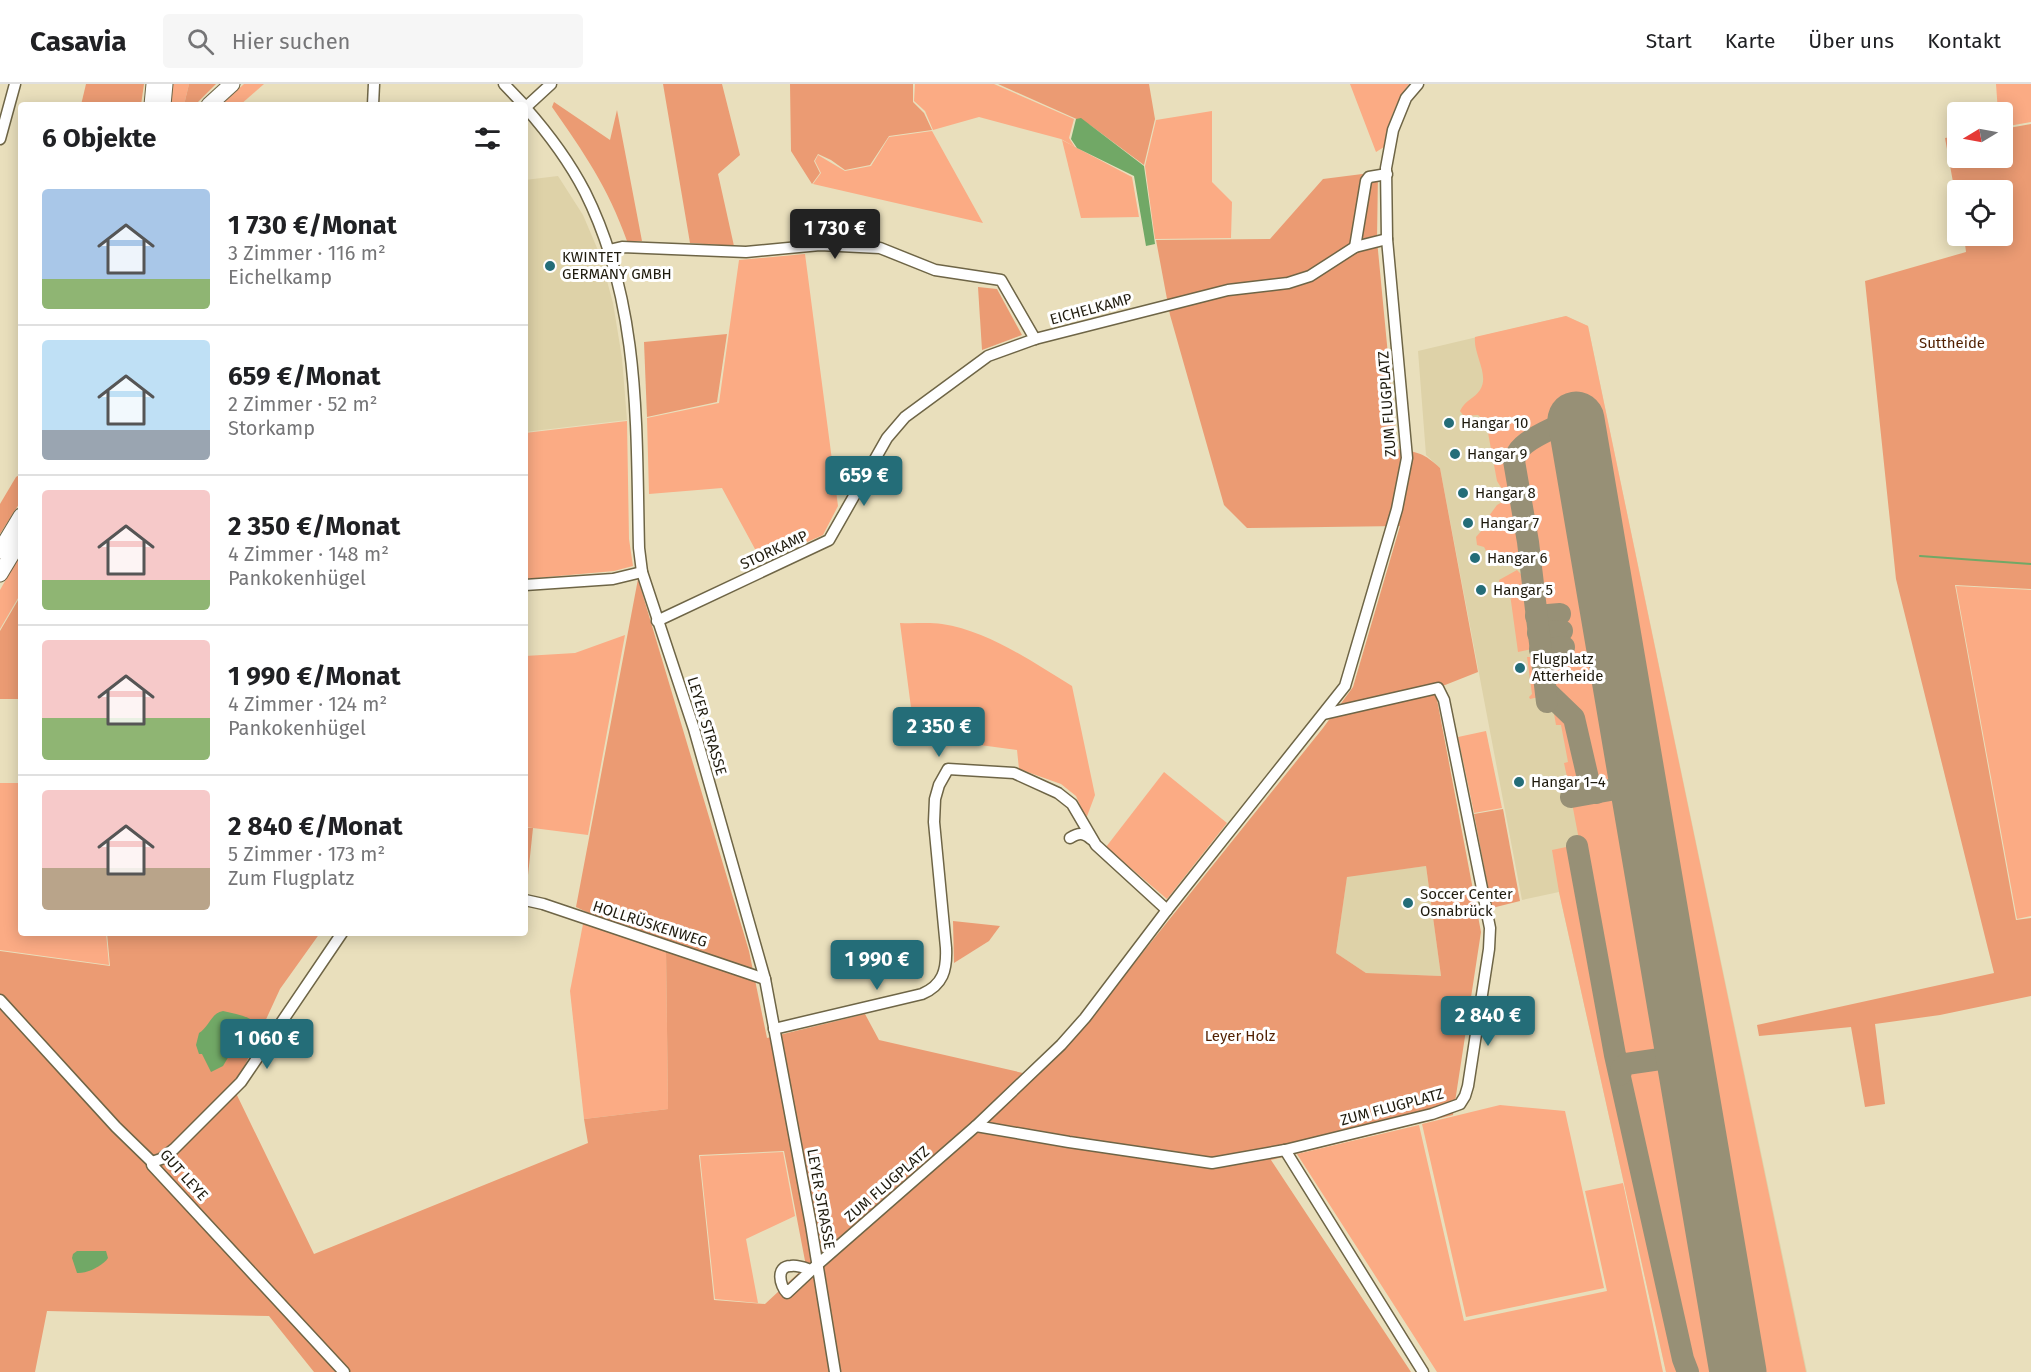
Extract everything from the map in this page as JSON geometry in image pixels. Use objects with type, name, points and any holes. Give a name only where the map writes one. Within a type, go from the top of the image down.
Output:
[{"type":"highway","points":[[152,102],[154,84]]},
{"type":"highway","points":[[163,102],[165,84]]},
{"type":"highway","points":[[212,102],[232,84]]},
{"type":"highway","points":[[0,551],[18,521]]},
{"type":"highway","points":[[0,574],[18,544]]},
{"type":"street","points":[[0,139],[15,84]]},
{"type":"street","points":[[373,102],[374,84]]},
{"type":"street","name":"LEYER STRASSE","points":[[504,84],[521,102]]},
{"type":"street","points":[[528,103],[551,84]]},
{"type":"street","name":"ZUM FLUGPLATZ","points":[[814,1267],[976,1126],[1061,1045],[1085,1018],[1167,909],[1345,686],[1397,509],[1407,458],[1387,239],[1387,174],[1393,130],[1406,98],[1418,84]]},
{"type":"street","name":"LEYER STRASSE","points":[[528,110],[563,154],[585,191],[609,250],[622,301],[633,362],[639,548],[642,572],[691,719],[765,979],[814,1267],[835,1372]]},
{"type":"street","points":[[1356,247],[1366,181],[1369,177],[1387,174]]},
{"type":"street","name":"EICHELKAMP","points":[[609,250],[622,248],[746,252],[820,244],[880,248],[934,270],[1000,280],[1035,339],[1228,290],[1288,283],[1310,276],[1356,247],[1387,239]]},
{"type":"street","name":"STORKAMP","points":[[657,621],[829,540],[887,438],[905,417],[988,356],[1035,339]]},
{"type":"street","points":[[528,585],[613,579],[642,572]]},
{"type":"street","name":"ZUM FLUGPLATZ","points":[[976,1126],[1212,1163],[1285,1150],[1432,1114],[1460,1104],[1468,1086],[1489,949],[1490,928],[1444,700],[1438,688],[1324,714]]},
{"type":"street","points":[[774,1029],[922,994],[940,981],[947,964],[934,822],[935,799],[939,785],[948,769],[1014,773],[1046,787],[1072,804],[1091,839]]},
{"type":"street","points":[[1070,838],[1077,834],[1085,834],[1167,909]]},
{"type":"street","name":"HOLLRÜSKENWEG","points":[[528,901],[765,979]]},
{"type":"street","points":[[152,1162],[161,1159],[174,1149],[241,1082],[340,936]]},
{"type":"street","name":"GUT LEYE","points":[[0,1000],[344,1372]]},
{"type":"street","points":[[1285,1150],[1423,1372]]},
{"type":"shaded area","points":[[171,84],[189,84],[185,102],[170,102]]},
{"type":"shaded area","points":[[244,84],[264,84],[243,102],[224,102]]},
{"type":"shaded area","points":[[915,84],[994,84],[1074,119],[1069,138],[1075,147],[1061,139],[979,117],[933,130],[925,111],[914,101]]},
{"type":"shaded area","points":[[1350,84],[1409,84],[1393,114],[1384,147],[1376,152]]},
{"type":"shaded area","points":[[1996,84],[2031,84],[2031,122],[2013,125],[2013,102],[1997,102]]},
{"type":"shaded area","points":[[1212,111],[1212,182],[1232,202],[1231,238],[1155,239],[1145,166],[1156,120]]},
{"type":"shaded area","points":[[1081,118],[1144,166],[1155,244],[1146,246],[1134,176],[1077,148],[1071,139],[1076,119]]},
{"type":"shaded area","points":[[932,131],[983,223],[813,184],[821,173],[815,161],[818,155],[845,171],[871,166],[889,137]]},
{"type":"shaded area","points":[[1062,140],[1132,177],[1139,217],[1081,218]]},
{"type":"shaded area","points":[[558,176],[583,215],[600,255],[613,303],[622,358],[627,420],[528,432],[528,180]]},
{"type":"shaded area","points":[[805,254],[838,506],[823,535],[762,562],[722,488],[649,494],[647,418],[719,403],[739,260]]},
{"type":"shaded area","name":"Flugplatz Atterheide","points":[[1566,316],[1588,326],[1807,1372],[1666,1372],[1559,892],[1522,900],[1440,468],[1426,455],[1418,351]]},
{"type":"shaded area","points":[[1566,316],[1588,326],[1806,1372],[1750,1372],[1585,400],[1557,404],[1555,420],[1551,425],[1516,447],[1511,462],[1513,487],[1508,490],[1502,489],[1497,481],[1486,422],[1478,415],[1464,416],[1460,411],[1478,393],[1483,384],[1475,337]]},
{"type":"shaded area","points":[[627,421],[629,539],[633,566],[614,571],[528,579],[528,433]]},
{"type":"shaded area","points":[[1560,430],[1565,433],[1625,780],[1599,786],[1592,775],[1577,717],[1551,689],[1536,574],[1540,571],[1535,535],[1532,534],[1520,471],[1521,456],[1524,452]]},
{"type":"shaded area","points":[[1504,501],[1517,506],[1523,549],[1515,563],[1489,556],[1484,547],[1477,545],[1476,537],[1483,529],[1483,520],[1486,520],[1497,505]]},
{"type":"shaded area","points":[[18,558],[18,598],[0,629],[0,590]]},
{"type":"shaded area","points":[[1517,570],[1528,584],[1535,645],[1532,649],[1518,652],[1510,594],[1501,595],[1499,580]]},
{"type":"shaded area","points":[[1956,586],[2031,590],[2031,916],[2017,919]]},
{"type":"shaded area","points":[[900,623],[942,624],[977,633],[1010,649],[1072,686],[1095,795],[1086,819],[1076,796],[1061,784],[1019,769],[1017,750],[980,745],[916,746]]},
{"type":"shaded area","points":[[625,635],[588,835],[528,827],[528,656],[575,653]]},
{"type":"shaded area","points":[[1527,657],[1533,657],[1536,660],[1541,692],[1539,697],[1530,699],[1532,694]]},
{"type":"shaded area","points":[[1553,708],[1559,708],[1572,722],[1583,766],[1582,789],[1570,791],[1564,763],[1568,762],[1561,725],[1556,725]]},
{"type":"shaded area","points":[[1486,731],[1502,808],[1474,813],[1458,737]]},
{"type":"shaded area","points":[[1164,772],[1227,823],[1167,899],[1106,847]]},
{"type":"shaded area","points":[[0,783],[18,783],[18,936],[106,936],[109,965],[0,950]]},
{"type":"shaded area","points":[[1625,793],[1670,1049],[1667,1052],[1640,1057],[1627,1055],[1618,1044],[1572,803]]},
{"type":"shaded area","points":[[1571,846],[1612,1066],[1678,1360],[1683,1372],[1666,1372],[1559,892],[1552,850]]},
{"type":"shaded area","points":[[1426,866],[1441,976],[1366,973],[1336,953],[1347,876]]},
{"type":"shaded area","points":[[583,924],[666,950],[668,1109],[584,1119],[570,991]]},
{"type":"shaded area","points":[[223,1011],[251,1020],[256,1023],[262,1033],[255,1040],[239,1039],[223,1066],[211,1072],[196,1045],[199,1033],[216,1014]]},
{"type":"shaded area","points":[[1669,1062],[1673,1064],[1725,1372],[1694,1372],[1686,1358],[1624,1076],[1632,1072],[1632,1068]]},
{"type":"shaded area","points":[[1500,1105],[1565,1111],[1604,1288],[1466,1317],[1422,1124]]},
{"type":"shaded area","points":[[1419,1125],[1464,1321],[1607,1291],[1585,1191],[1623,1183],[1663,1372],[1437,1372],[1297,1154]]},
{"type":"shaded area","points":[[783,1152],[795,1216],[746,1239],[758,1303],[715,1299],[700,1156]]},
{"type":"shaded area","points":[[77,1251],[106,1251],[108,1258],[94,1269],[77,1273],[72,1258]]},
{"type":"green space","points":[[86,84],[144,84],[141,102],[82,102]]},
{"type":"green space","points":[[189,84],[216,84],[198,102],[185,102]]},
{"type":"green space","points":[[663,84],[722,84],[740,155],[718,174],[734,246],[690,243]]},
{"type":"green space","points":[[790,84],[913,84],[913,102],[924,113],[932,130],[889,136],[870,165],[845,170],[818,154],[814,161],[820,173],[812,184],[791,151]]},
{"type":"green space","points":[[998,84],[1149,84],[1155,119],[1144,165],[1090,125]]},
{"type":"green space","points":[[554,102],[610,140],[617,110],[642,241],[627,241],[603,187],[585,155],[552,107]]},
{"type":"green space","name":"Suttheide","points":[[2031,124],[2031,589],[1955,585],[2016,920],[2031,918],[2031,996],[1940,1015],[1875,1024],[1885,1104],[1865,1107],[1851,1027],[1759,1036],[1757,1025],[1994,973],[1896,579],[1865,281],[1966,252],[1965,246],[2013,246],[2013,180],[1953,180],[1950,168],[2013,168],[2013,127]]},
{"type":"green space","name":"Leyer Holz","points":[[1378,172],[1377,240],[1397,449],[1420,454],[1440,468],[1478,672],[1435,689],[1481,932],[1453,1115],[1271,1160],[1411,1372],[314,1372],[269,1316],[47,1311],[35,1372],[0,1372],[0,951],[110,966],[107,936],[318,936],[280,989],[234,1089],[314,1254],[588,1143],[584,1119],[668,1109],[666,950],[576,907],[638,579],[749,951],[767,1038],[865,1014],[879,1040],[1036,1076],[1075,1037],[1323,728],[1353,687],[1400,526],[1247,528],[1224,505],[1170,315],[1156,240],[1270,239],[1323,179]],"holes":[[[1426,866],[1441,976],[1366,973],[1336,953],[1347,877]],[[784,1151],[806,1266],[765,1304],[714,1300],[699,1155]]]},
{"type":"green space","points":[[978,287],[997,289],[1022,335],[982,350]]},
{"type":"green space","points":[[727,334],[717,402],[647,417],[644,342]]},
{"type":"green space","points":[[18,476],[18,506],[0,534],[0,504]]},
{"type":"green space","points":[[18,600],[18,699],[0,699],[0,631]]},
{"type":"green space","points":[[1503,809],[1520,901],[1492,908],[1474,814]]},
{"type":"green space","points":[[528,828],[533,828],[528,875]]},
{"type":"green space","points":[[953,921],[1000,926],[989,941],[954,963]]},
{"type":"waterway","points":[[1920,556],[2031,564]]},
{"type":"taxiway","points":[[1547,702],[1528,542],[1514,461],[1517,453],[1528,442],[1553,428],[1576,420]]},
{"type":"taxiway","points":[[1536,616],[1560,614]]},
{"type":"taxiway","points":[[1538,633],[1562,631]]},
{"type":"taxiway","points":[[1540,650],[1564,647]]},
{"type":"taxiway","points":[[1546,691],[1574,718],[1590,787],[1596,793]]},
{"type":"taxiway","points":[[1571,797],[1627,787],[1634,780],[1635,768]]},
{"type":"taxiway","points":[[1627,787],[1636,792],[1642,804]]},
{"type":"taxiway","points":[[1577,846],[1615,1055],[1683,1359],[1688,1372]]},
{"type":"taxiway","points":[[1620,1075],[1626,1064],[1674,1057],[1682,1061],[1686,1068]]},
{"type":"runway","points":[[1576,420],[1738,1372]]},
{"type":"place","name":"KWINTET GERMANY GMBH","points":[[550,266]]},
{"type":"place","name":"Hangar 10","points":[[1449,423]]},
{"type":"place","name":"Hangar 9","points":[[1455,454]]},
{"type":"place","name":"Hangar 8","points":[[1463,493]]},
{"type":"place","name":"Hangar 7","points":[[1468,523]]},
{"type":"place","name":"Hangar 6","points":[[1475,558]]},
{"type":"place","name":"Hangar 5","points":[[1481,590]]},
{"type":"place","name":"Flugplatz Atterheide","points":[[1520,668]]},
{"type":"place","name":"Hangar 1–4","points":[[1519,782]]},
{"type":"place","name":"Soccer Center Osnabrück","points":[[1408,903]]}]
